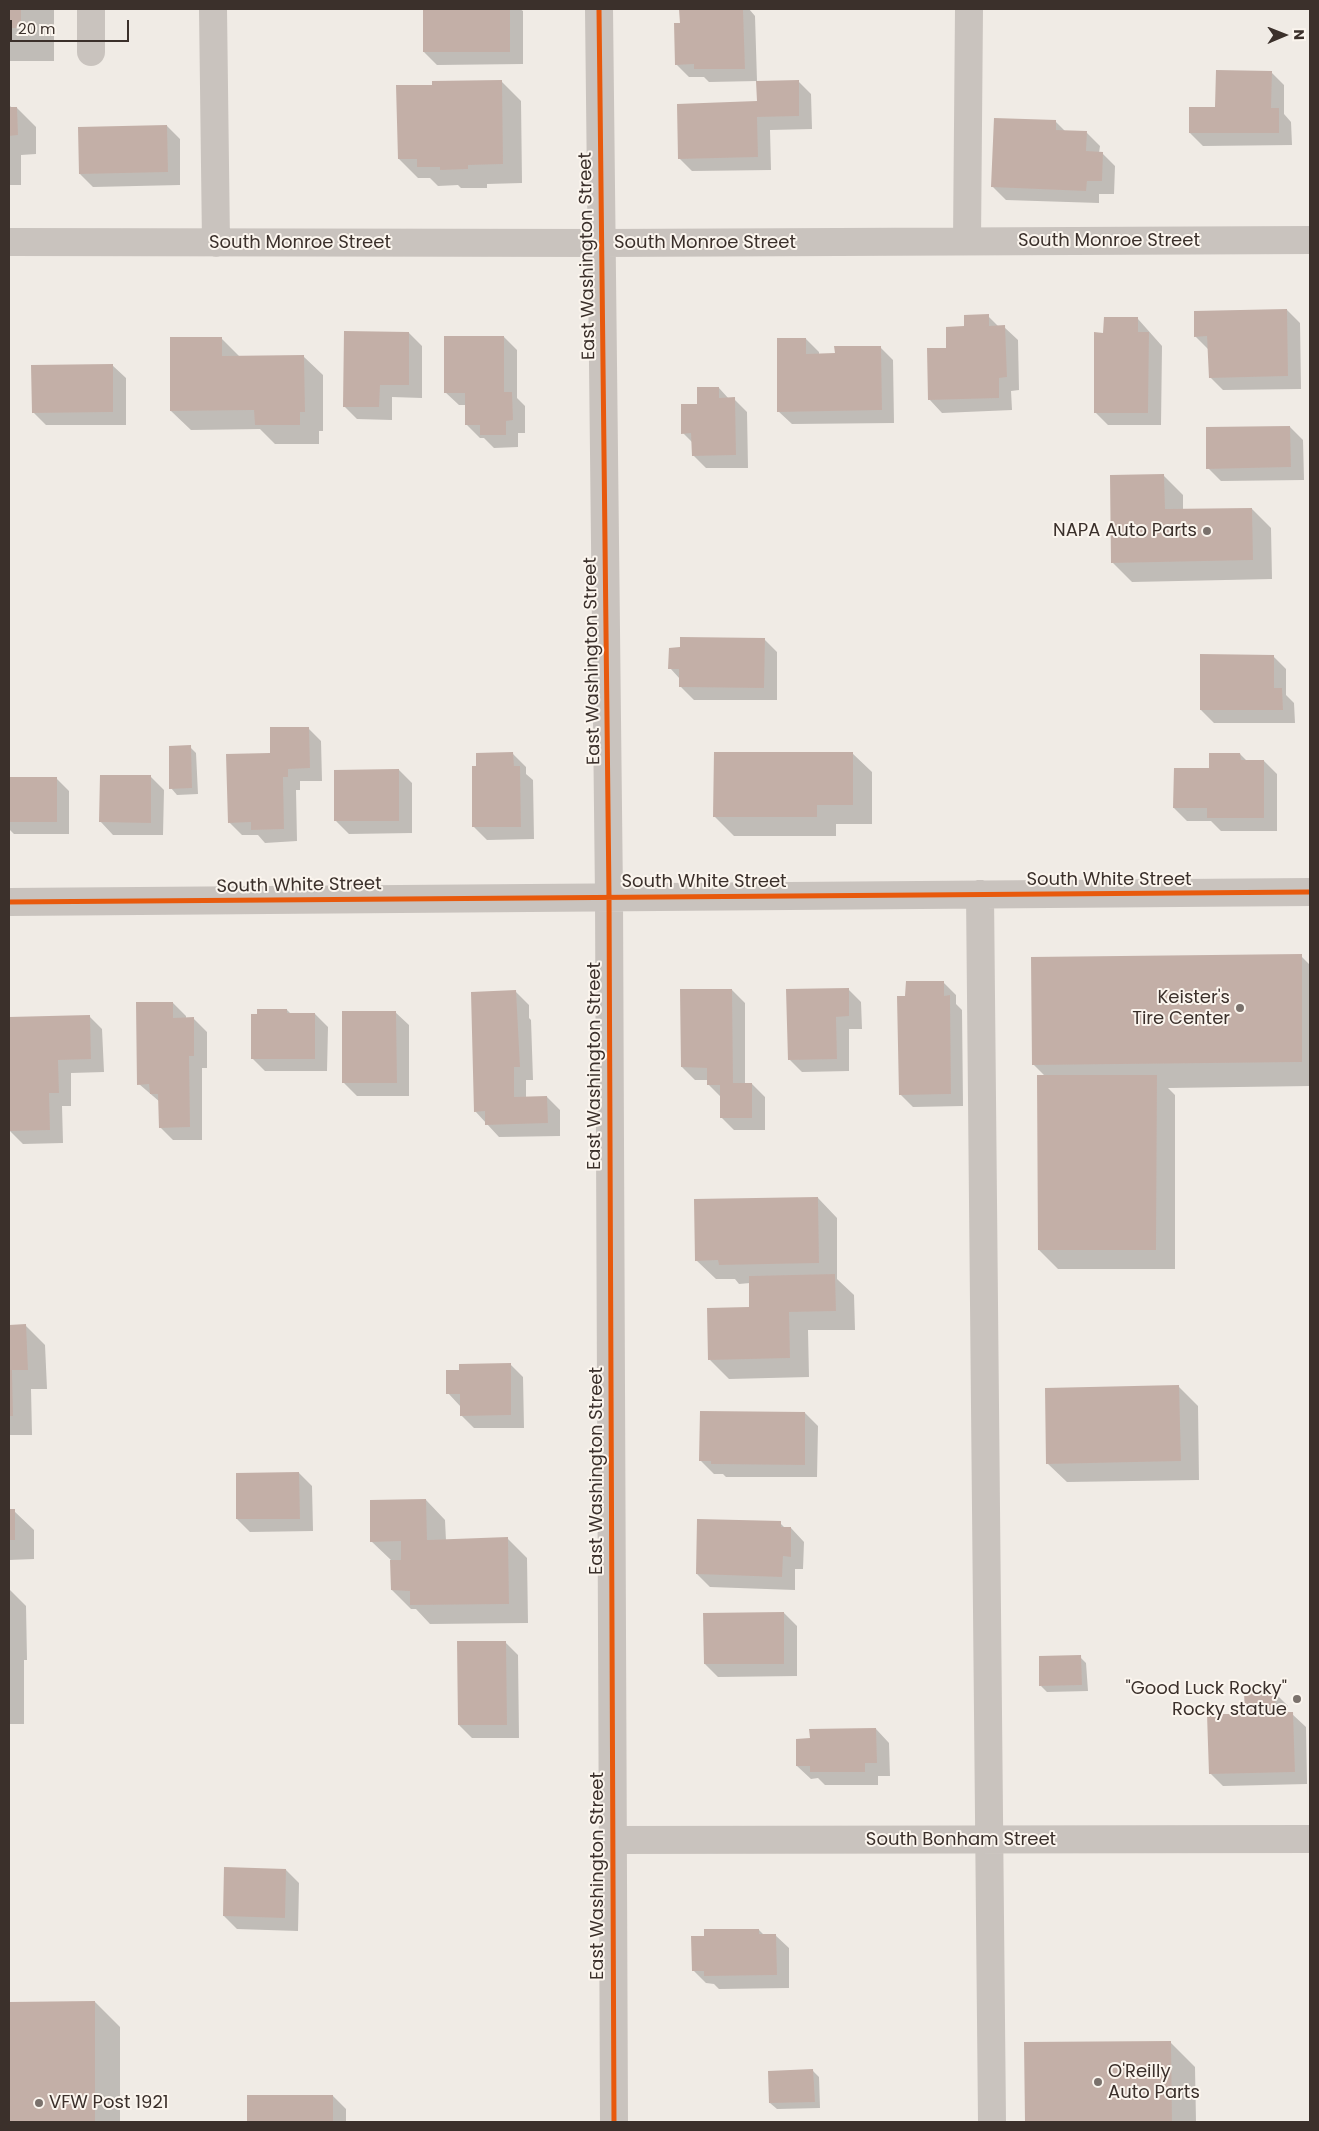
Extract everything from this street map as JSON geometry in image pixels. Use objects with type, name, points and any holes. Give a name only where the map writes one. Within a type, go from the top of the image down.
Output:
[{"type":"street","points":[[91,9],[91,52]]},
{"type":"street","points":[[213,9],[216,243]]},
{"type":"street","name":"East Washington Street","points":[[599,9],[609,897],[611,1840],[614,2122]]},
{"type":"street","points":[[967,241],[969,9]]},
{"type":"street","name":"South Monroe Street","points":[[9,242],[602,243],[1310,240]]},
{"type":"street","name":"South White Street","points":[[9,902],[1310,892]]},
{"type":"street","points":[[980,894],[992,2122]]},
{"type":"street","name":"South Bonham Street","points":[[611,1840],[1310,1840]]},
{"type":"building","points":[[9,9],[21,9],[21,28],[9,28]]},
{"type":"building","points":[[423,9],[510,9],[510,52],[423,52]]},
{"type":"building","points":[[679,9],[743,9],[745,69],[694,69],[694,64],[675,65],[674,23],[680,23]]},
{"type":"building","points":[[1216,70],[1272,71],[1271,108],[1279,108],[1279,133],[1189,133],[1189,107],[1215,107]]},
{"type":"building","points":[[502,80],[503,164],[468,165],[468,169],[440,170],[440,167],[417,167],[417,159],[398,159],[396,85],[432,85],[432,81]]},
{"type":"building","points":[[799,80],[799,116],[757,117],[758,157],[678,159],[677,104],[757,101],[756,81]]},
{"type":"building","points":[[9,107],[17,107],[18,135],[9,136]]},
{"type":"building","points":[[994,118],[1056,120],[1056,130],[1087,131],[1086,151],[1103,152],[1102,181],[1087,181],[1086,191],[991,187]]},
{"type":"building","points":[[167,125],[168,172],[79,174],[78,127]]},
{"type":"building","points":[[1287,309],[1288,376],[1209,378],[1207,336],[1194,337],[1194,311]]},
{"type":"building","points":[[989,314],[989,326],[1005,325],[1007,377],[999,378],[999,398],[928,400],[927,348],[946,348],[946,327],[964,326],[964,315]]},
{"type":"building","points":[[1104,317],[1138,317],[1138,332],[1149,332],[1148,413],[1094,413],[1094,332],[1103,333]]},
{"type":"building","points":[[344,331],[409,332],[409,385],[380,385],[379,407],[343,407]]},
{"type":"building","points":[[444,336],[504,336],[504,392],[512,392],[513,420],[506,421],[506,435],[480,435],[480,425],[465,425],[465,393],[444,393]]},
{"type":"building","points":[[170,337],[222,337],[222,356],[304,355],[305,412],[300,412],[300,425],[255,425],[254,410],[170,411]]},
{"type":"building","points":[[777,338],[806,338],[806,354],[835,353],[834,346],[881,346],[882,410],[777,412]]},
{"type":"building","points":[[113,364],[113,412],[32,413],[31,365]]},
{"type":"building","points":[[697,387],[719,387],[719,398],[735,397],[736,455],[692,456],[691,433],[681,434],[681,404],[697,404]]},
{"type":"building","points":[[1290,426],[1291,467],[1206,469],[1206,427]]},
{"type":"building","points":[[1164,474],[1165,509],[1252,508],[1253,560],[1111,563],[1110,475]]},
{"type":"building","points":[[680,637],[765,638],[764,688],[679,687],[679,669],[668,669],[669,648],[680,647]]},
{"type":"building","points":[[1200,654],[1274,655],[1274,688],[1282,688],[1283,710],[1200,710]]},
{"type":"building","points":[[270,727],[309,727],[310,768],[288,769],[288,777],[283,777],[284,829],[251,830],[251,822],[228,823],[226,754],[270,753]]},
{"type":"building","points":[[191,745],[192,788],[169,789],[169,746]]},
{"type":"building","points":[[513,752],[514,766],[520,766],[521,827],[472,827],[472,766],[476,766],[476,753]]},
{"type":"building","points":[[714,752],[853,752],[853,805],[817,805],[817,817],[713,817]]},
{"type":"building","points":[[1209,753],[1240,753],[1241,760],[1264,760],[1264,818],[1207,818],[1207,808],[1173,808],[1174,768],[1209,768]]},
{"type":"building","points":[[399,769],[399,821],[334,821],[334,770]]},
{"type":"building","points":[[100,775],[151,775],[151,823],[99,822]]},
{"type":"building","points":[[9,777],[57,777],[57,822],[9,822]]},
{"type":"building","points":[[1302,954],[1302,1062],[1032,1065],[1031,957]]},
{"type":"building","points":[[906,981],[944,981],[944,996],[950,995],[951,1094],[899,1095],[897,996],[905,996]]},
{"type":"building","points":[[849,988],[849,1016],[836,1017],[837,1059],[788,1060],[786,989]]},
{"type":"building","points":[[680,989],[732,989],[733,1083],[752,1083],[752,1118],[720,1118],[720,1085],[707,1085],[707,1068],[681,1067]]},
{"type":"building","points":[[516,990],[520,1067],[514,1067],[514,1097],[547,1096],[548,1123],[485,1125],[485,1111],[474,1112],[471,992]]},
{"type":"building","points":[[136,1002],[173,1002],[173,1018],[194,1017],[194,1056],[189,1056],[190,1127],[159,1128],[158,1094],[150,1094],[149,1084],[137,1085]]},
{"type":"building","points":[[257,1009],[287,1009],[287,1013],[315,1013],[315,1059],[251,1059],[251,1014],[257,1014]]},
{"type":"building","points":[[342,1011],[396,1011],[397,1083],[342,1083]]},
{"type":"building","points":[[90,1015],[91,1059],[58,1060],[59,1093],[49,1093],[50,1130],[9,1131],[9,1017]]},
{"type":"building","points":[[1037,1075],[1157,1075],[1156,1250],[1038,1250]]},
{"type":"building","points":[[818,1197],[819,1263],[719,1265],[718,1260],[695,1261],[694,1199]]},
{"type":"building","points":[[835,1274],[836,1311],[789,1312],[790,1358],[708,1360],[707,1308],[749,1307],[749,1276]]},
{"type":"building","points":[[26,1324],[28,1370],[12,1370],[13,1416],[9,1416],[9,1325]]},
{"type":"building","points":[[511,1363],[511,1415],[460,1416],[460,1394],[446,1394],[446,1370],[459,1370],[459,1364]]},
{"type":"building","points":[[1179,1385],[1181,1461],[1046,1464],[1045,1388]]},
{"type":"building","points":[[700,1411],[805,1412],[805,1465],[711,1464],[711,1461],[699,1461]]},
{"type":"building","points":[[299,1472],[300,1519],[236,1519],[236,1473]]},
{"type":"building","points":[[426,1499],[427,1540],[508,1537],[509,1604],[410,1605],[410,1591],[391,1590],[390,1560],[401,1560],[401,1541],[370,1542],[370,1500]]},
{"type":"building","points":[[9,1509],[15,1509],[15,1540],[9,1540]]},
{"type":"building","points":[[697,1519],[781,1521],[781,1527],[791,1527],[791,1557],[783,1556],[782,1577],[696,1574]]},
{"type":"building","points":[[784,1612],[784,1664],[704,1664],[703,1613]]},
{"type":"building","points":[[457,1641],[506,1641],[507,1725],[458,1725]]},
{"type":"building","points":[[1081,1655],[1082,1685],[1039,1686],[1039,1656]]},
{"type":"building","points":[[1244,1692],[1275,1692],[1276,1712],[1293,1712],[1295,1772],[1209,1774],[1207,1714],[1245,1714]]},
{"type":"building","points":[[876,1728],[877,1763],[865,1763],[865,1772],[810,1772],[810,1766],[796,1766],[796,1739],[810,1738],[809,1729]]},
{"type":"building","points":[[224,1867],[286,1869],[285,1918],[223,1916]]},
{"type":"building","points":[[704,1929],[759,1929],[759,1934],[776,1934],[777,1975],[704,1976],[704,1971],[692,1971],[691,1936],[704,1936]]},
{"type":"building","points":[[95,2001],[95,2122],[9,2122],[9,2002]]},
{"type":"building","name":"O'Reilly Auto Parts","points":[[1171,2041],[1172,2122],[1025,2122],[1024,2042]]},
{"type":"building","points":[[813,2069],[815,2102],[769,2103],[768,2071]]},
{"type":"building","points":[[247,2095],[333,2095],[333,2122],[247,2122]]},
{"type":"cycle path","points":[[599,9],[609,897],[614,2122]]},
{"type":"cycle path","points":[[9,902],[1310,892]]},
{"type":"place","name":"NAPA Auto Parts","points":[[1207,531]]},
{"type":"place","name":"Keister's Tire Center","points":[[1240,1008]]},
{"type":"place","name":"\"Good Luck Rocky\" Rocky statue","points":[[1297,1699]]},
{"type":"place","name":"O'Reilly Auto Parts","points":[[1098,2082]]},
{"type":"place","name":"VFW Post 1921","points":[[39,2103]]}]
